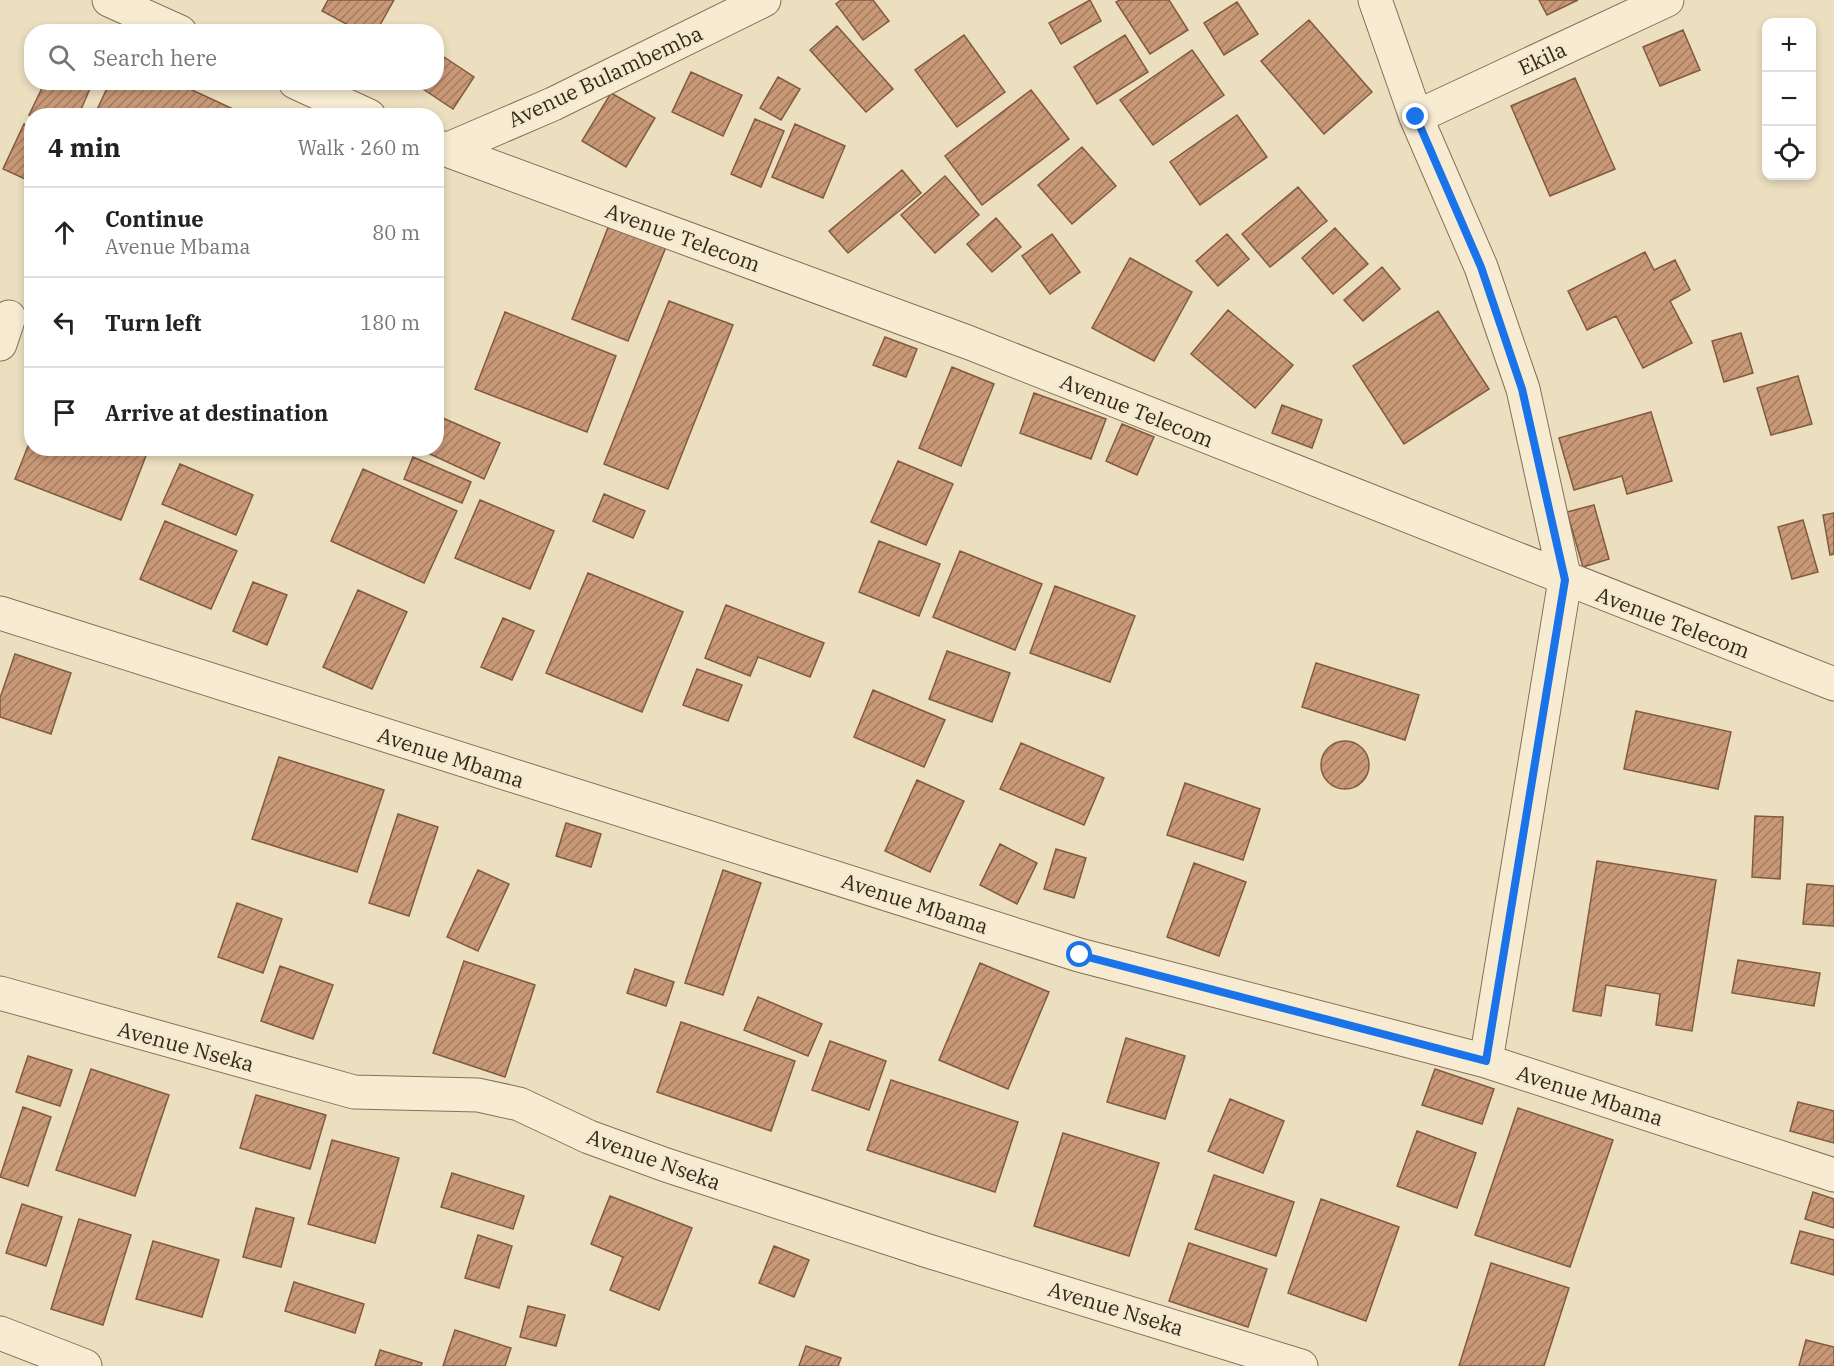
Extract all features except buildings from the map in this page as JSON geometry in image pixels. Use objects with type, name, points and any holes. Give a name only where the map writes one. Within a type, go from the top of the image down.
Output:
[{"type":"street","points":[[109,0],[162,24]]},
{"type":"street","name":"Avenue Bulambemba","points":[[444,147],[553,104],[764,0]]},
{"type":"street","points":[[1375,0],[1416,117],[1481,267],[1522,389],[1565,580],[1486,1061]]},
{"type":"street","name":"Ekila","points":[[1416,117],[1667,0]]},
{"type":"street","points":[[312,90],[352,108]]},
{"type":"street","name":"Avenue Telecom","points":[[444,149],[970,343],[1565,580],[1834,684]]},
{"type":"street","name":"Avenue Mbama","points":[[0,613],[1080,955],[1486,1061],[1834,1175]]},
{"type":"street","name":"Avenue Nseka","points":[[0,993],[354,1092],[478,1095],[519,1104],[589,1137],[666,1165],[928,1251],[1301,1366]]},
{"type":"street","points":[[0,1333],[85,1366]]},
{"type":"route","points":[[1080,955],[1486,1061],[1565,580],[1522,389],[1481,267],[1416,117]]}]
